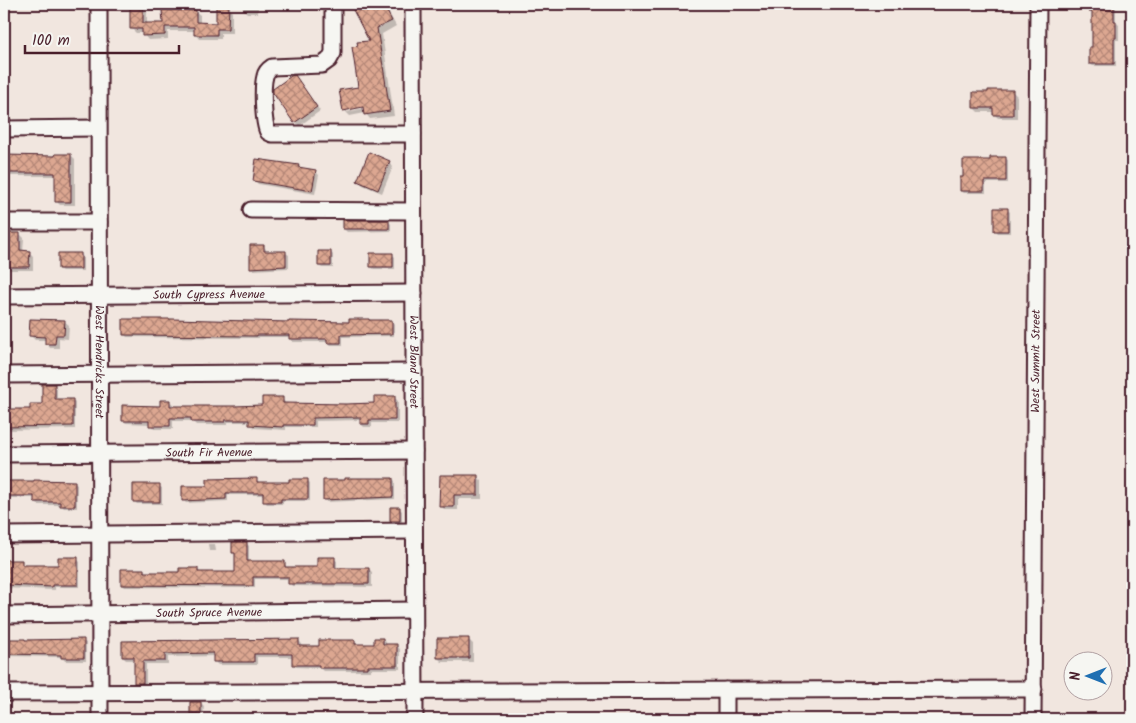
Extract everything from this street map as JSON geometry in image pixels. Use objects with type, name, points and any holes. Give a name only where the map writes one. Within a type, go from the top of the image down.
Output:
[{"type":"street","name":"West Hendricks Street","points":[[99,4],[100,719]]},
{"type":"street","points":[[333,4],[333,53],[330,60],[322,65],[272,67],[264,77],[264,118],[268,132],[272,134],[414,134]]},
{"type":"street","name":"West Bland Street","points":[[413,4],[415,719]]},
{"type":"street","name":"West Summit Street","points":[[1033,719],[1038,4]]},
{"type":"street","points":[[4,129],[98,128]]},
{"type":"street","points":[[251,210],[414,211]]},
{"type":"street","points":[[4,222],[99,222]]},
{"type":"street","name":"South Cypress Avenue","points":[[4,296],[414,293]]},
{"type":"street","points":[[4,375],[414,372]]},
{"type":"street","name":"South Fir Avenue","points":[[4,454],[414,450]]},
{"type":"street","points":[[4,535],[414,531]]},
{"type":"street","name":"South Spruce Avenue","points":[[4,615],[414,610]]},
{"type":"street","points":[[4,693],[1034,689]]},
{"type":"street","points":[[726,690],[726,719]]},
{"type":"building","points":[[350,4],[383,4],[392,21],[377,28],[390,111],[364,115],[363,107],[343,111],[339,90],[358,87],[352,47],[358,46],[357,42],[369,41]]},
{"type":"building","points":[[1089,4],[1114,4],[1116,38],[1114,38],[1114,64],[1089,64],[1089,47],[1092,47],[1092,12],[1089,12]]},
{"type":"building","points":[[130,6],[143,6],[143,23],[163,23],[162,10],[196,10],[196,22],[216,23],[216,6],[229,6],[228,29],[217,29],[217,35],[194,35],[194,27],[165,27],[165,35],[142,36],[142,29],[130,29]]},
{"type":"building","points":[[295,75],[317,107],[294,123],[273,93],[273,89]]},
{"type":"building","points":[[988,90],[1013,90],[1013,115],[993,115],[993,108],[973,108],[973,92],[988,92]]},
{"type":"building","points":[[369,152],[390,161],[378,190],[357,181]]},
{"type":"building","points":[[55,154],[71,154],[71,202],[55,202],[55,173],[4,173],[4,155],[55,156]]},
{"type":"building","points":[[990,157],[1006,157],[1006,181],[984,181],[984,191],[960,191],[960,177],[963,177],[963,160],[990,160]]},
{"type":"building","points":[[256,159],[299,165],[298,167],[316,170],[312,191],[253,181]]},
{"type":"building","points":[[994,208],[1008,208],[1008,231],[994,231]]},
{"type":"building","points":[[343,220],[389,220],[389,229],[343,229]]},
{"type":"building","points":[[8,233],[20,233],[20,250],[30,251],[29,267],[4,267],[4,250],[8,250]]},
{"type":"building","points":[[250,245],[264,245],[264,251],[286,251],[286,266],[250,268]]},
{"type":"building","points":[[318,251],[331,251],[331,266],[318,266]]},
{"type":"building","points":[[58,253],[81,253],[81,269],[58,269]]},
{"type":"building","points":[[370,253],[393,253],[393,267],[370,267]]},
{"type":"building","points":[[30,319],[65,320],[64,335],[56,335],[55,344],[45,344],[45,337],[29,336]]},
{"type":"building","points":[[123,319],[289,322],[349,322],[349,319],[392,320],[392,334],[341,335],[341,343],[327,343],[327,339],[289,339],[289,335],[123,335]]},
{"type":"building","points":[[42,384],[55,384],[55,399],[73,399],[73,426],[4,427],[4,409],[30,409],[30,404],[42,404]]},
{"type":"building","points":[[374,396],[395,396],[395,420],[369,420],[369,424],[360,424],[360,417],[313,418],[313,425],[283,425],[283,427],[249,425],[249,420],[191,422],[191,418],[170,418],[170,426],[149,426],[149,421],[122,421],[122,405],[160,406],[160,400],[170,400],[170,406],[262,405],[262,397],[283,397],[283,403],[346,404],[374,403]]},
{"type":"building","points":[[440,475],[478,475],[478,495],[454,495],[454,507],[439,507]]},
{"type":"building","points":[[257,478],[257,482],[289,482],[289,479],[308,479],[308,499],[281,499],[281,502],[263,502],[263,493],[226,493],[226,499],[182,501],[182,486],[207,486],[207,479]]},
{"type":"building","points":[[345,478],[393,478],[393,497],[323,500],[323,480],[345,480]]},
{"type":"building","points":[[4,481],[75,481],[75,506],[60,506],[60,502],[34,502],[34,496],[4,496]]},
{"type":"building","points":[[133,484],[160,484],[160,502],[133,502]]},
{"type":"building","points":[[390,507],[400,507],[400,521],[390,521]]},
{"type":"building","points":[[232,542],[247,542],[247,561],[285,561],[285,567],[317,567],[317,557],[335,557],[335,568],[369,568],[369,584],[288,584],[288,577],[253,577],[253,586],[121,585],[121,569],[144,569],[144,572],[179,572],[179,568],[198,568],[198,572],[235,572],[235,553],[232,553]]},
{"type":"building","points":[[58,557],[78,557],[78,585],[52,585],[52,587],[6,585],[6,560],[22,560],[22,565],[58,565]]},
{"type":"building","points":[[374,638],[383,638],[383,644],[397,644],[397,666],[319,668],[319,665],[292,665],[292,654],[254,654],[254,662],[213,662],[213,653],[165,654],[165,661],[143,661],[143,683],[134,683],[134,657],[122,657],[122,641],[299,639],[299,646],[319,646],[319,640],[355,640],[355,644],[374,644]]},
{"type":"building","points":[[437,638],[469,638],[469,658],[437,658]]},
{"type":"building","points":[[4,639],[84,639],[84,658],[61,658],[61,655],[4,654]]},
{"type":"building","points":[[190,702],[201,702],[201,714],[190,714]]}]
